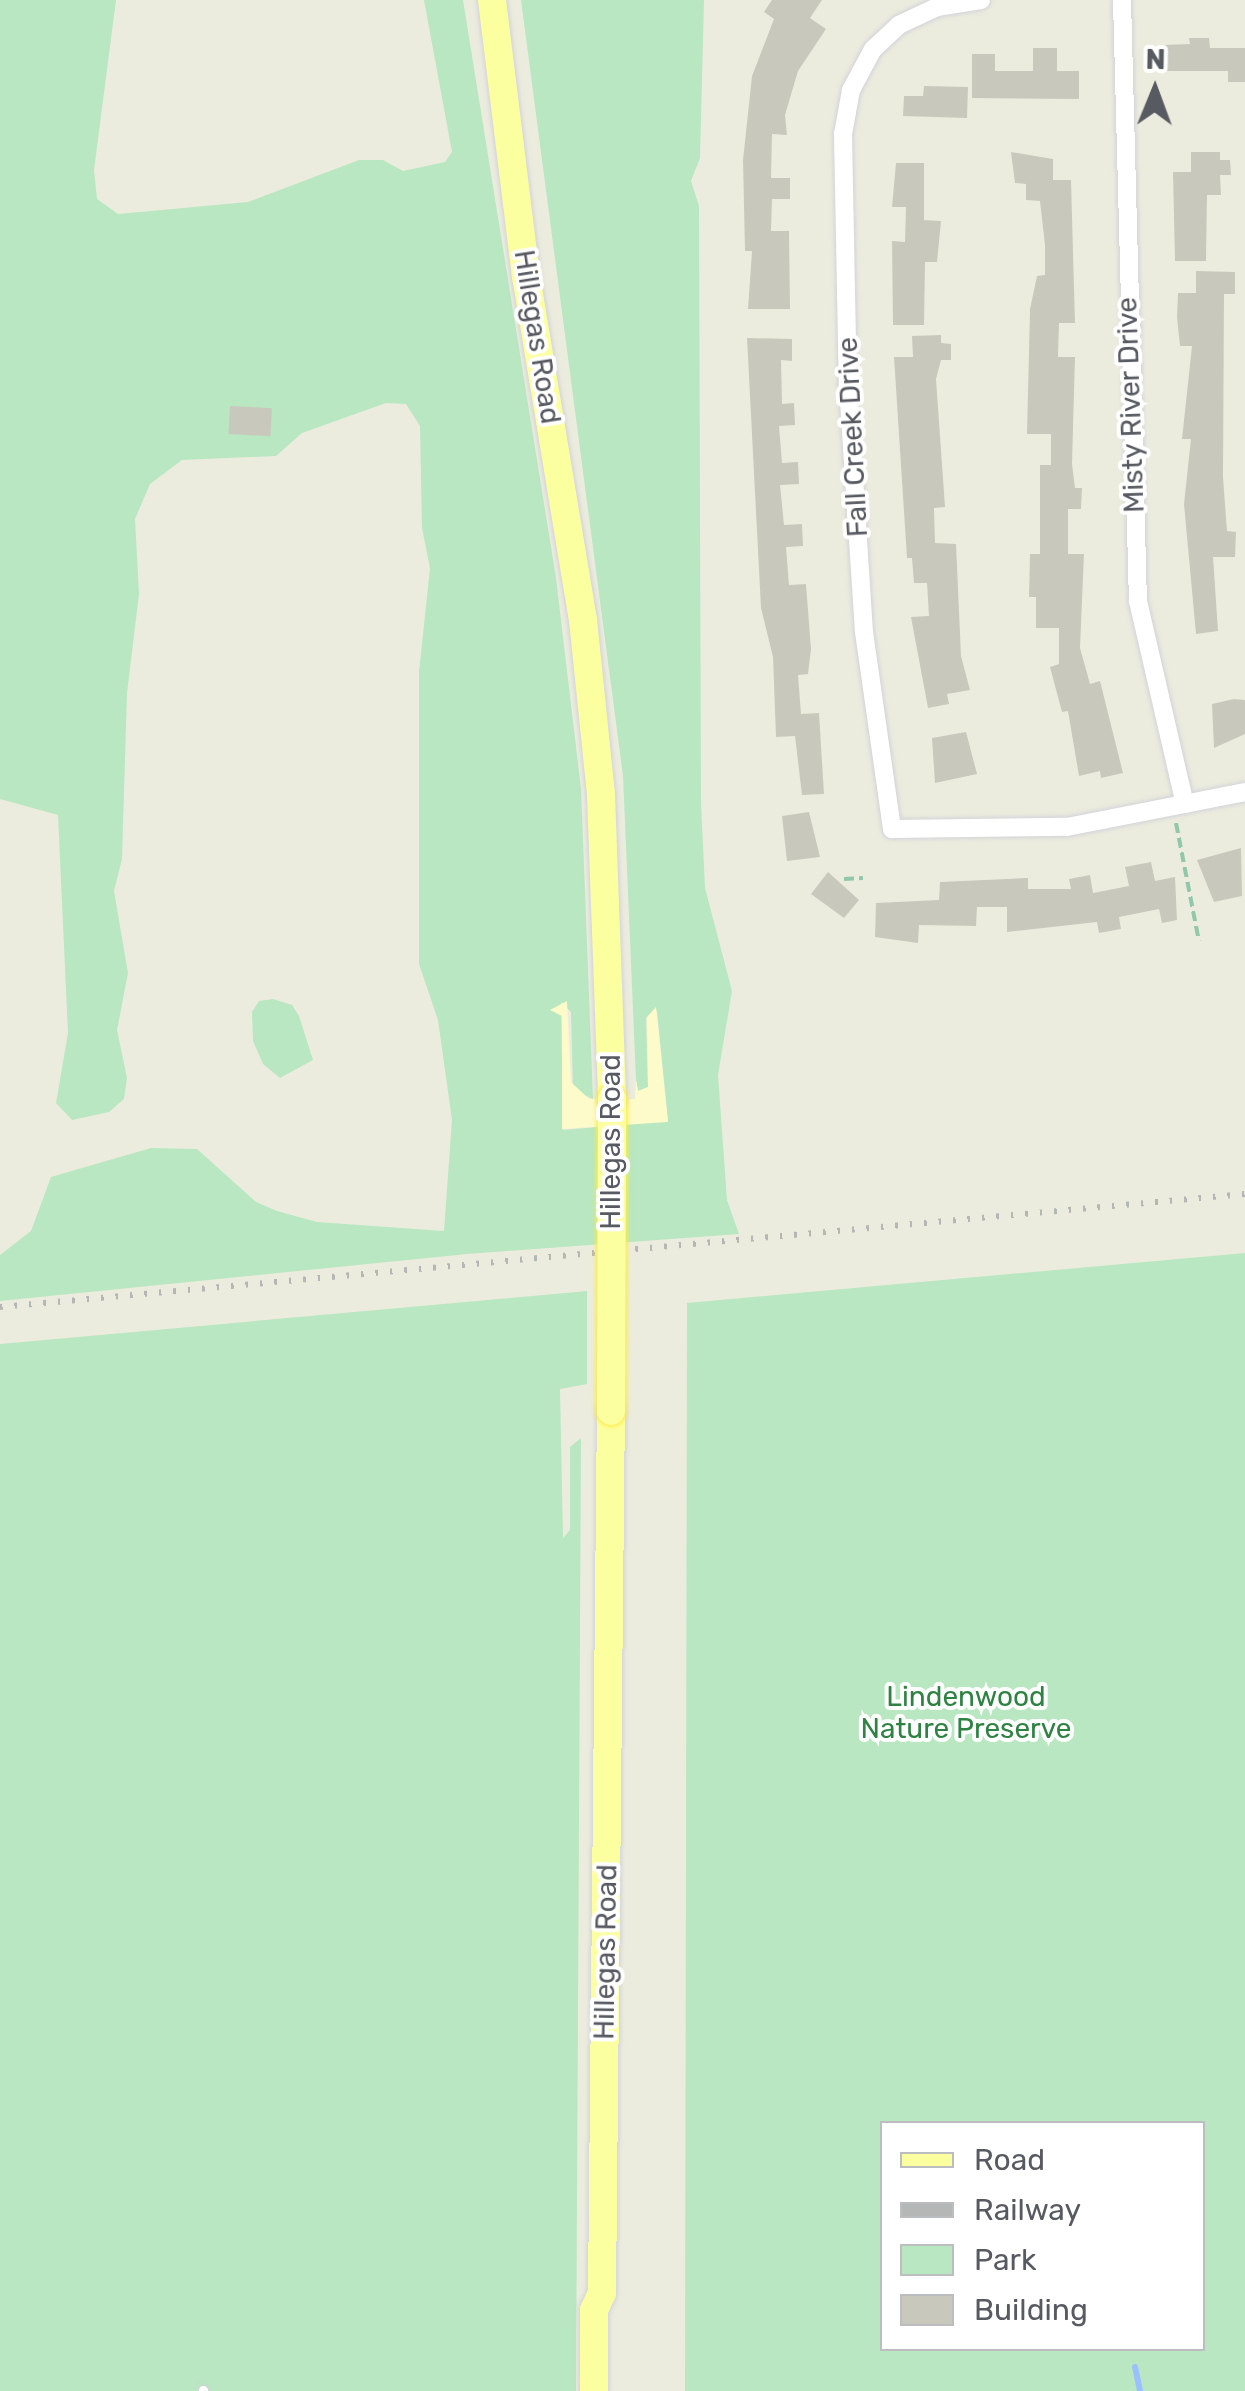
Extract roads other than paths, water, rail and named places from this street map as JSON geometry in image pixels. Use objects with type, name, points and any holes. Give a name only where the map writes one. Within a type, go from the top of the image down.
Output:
[{"type":"main road","name":"Hillegas Road","points":[[492,0],[526,276],[583,620],[602,794],[612,1099],[612,1411],[602,2292],[594,2310],[594,2391]]},
{"type":"main road","name":"Hillegas Road","points":[[602,2292],[610,2309],[612,2391]]},
{"type":"street","name":"Fall Creek Drive","points":[[981,0],[937,7],[900,25],[873,50],[851,90],[842,134],[848,385],[864,634],[892,830],[1067,827],[1180,811]]},
{"type":"street","name":"Misty River Drive","points":[[1122,0],[1138,601],[1180,811]]},
{"type":"street","points":[[1180,811],[1245,792]]},
{"type":"waterway","points":[[1135,2367],[1140,2391]]},
{"type":"railway","points":[[0,1307],[1245,1194]]},
{"type":"park label","name":"Lindenwood Nature Preserve","points":[[966,1713]]}]
